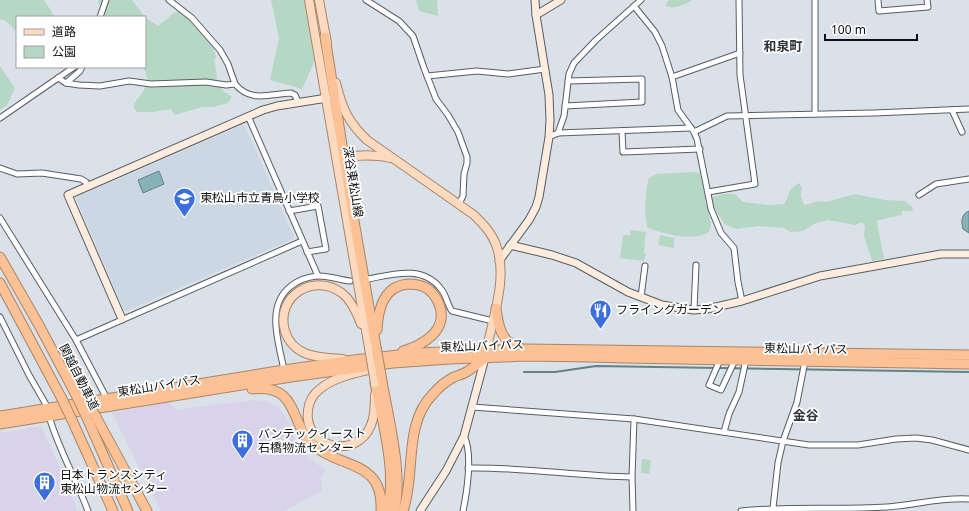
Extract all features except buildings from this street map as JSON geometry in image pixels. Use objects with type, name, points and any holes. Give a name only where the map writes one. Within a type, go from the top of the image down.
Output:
[{"type":"highway","points":[[326,37],[390,468],[390,494],[386,511]]},
{"type":"highway","points":[[0,257],[80,395],[91,417],[147,511]]},
{"type":"highway","name":"関越自動車道","points":[[0,283],[61,397],[113,511]]},
{"type":"highway","points":[[372,347],[379,309],[382,300],[388,293],[396,288],[412,284],[428,289],[434,295],[440,306],[441,319],[434,334],[421,345],[385,356]]},
{"type":"highway","points":[[496,308],[498,324],[504,336],[511,344],[525,349]]},
{"type":"highway","name":"東松山バイパス","points":[[0,416],[49,412],[393,363],[525,349],[969,355]]},
{"type":"highway","points":[[403,511],[408,490],[415,430],[424,406],[441,386],[453,378],[467,372],[486,354]]},
{"type":"highway","name":"東松山バイパス","points":[[0,424],[107,398],[284,370],[385,356],[486,354],[969,364]]},
{"type":"highway","points":[[378,382],[396,465],[397,491],[394,511]]},
{"type":"highway","points":[[215,389],[230,392],[262,388],[271,389],[279,393],[291,404],[303,431],[314,445],[330,456],[366,471],[373,478],[378,487],[381,511]]},
{"type":"highway","name":"関越自動車道","points":[[91,417],[128,511]]},
{"type":"main road","name":"深谷東松山線","points":[[309,0],[372,347]]},
{"type":"main road","name":"深谷東松山線","points":[[319,0],[339,94],[343,108],[356,130],[367,140],[474,215],[491,234],[497,245],[500,279],[494,321],[486,354]]},
{"type":"main road","name":"深谷東松山線","points":[[344,157],[378,155],[395,159]]},
{"type":"main road","points":[[354,360],[307,354],[298,350],[291,343],[286,335],[283,325],[284,314],[292,297],[299,291],[317,285],[326,286],[339,291],[350,301],[355,309],[372,347]]},
{"type":"main road","points":[[378,382],[374,416],[367,433],[361,440],[348,445],[333,446],[325,443],[317,437],[312,430],[308,414],[312,397],[318,390],[347,375],[393,363]]},
{"type":"street","points":[[100,16],[106,0]]},
{"type":"street","points":[[169,0],[192,18],[222,52],[235,84],[241,91],[251,96],[291,93],[295,95],[298,102]]},
{"type":"street","points":[[366,0],[399,21],[413,36],[436,98],[458,132],[468,163],[463,180],[463,196],[459,204]]},
{"type":"street","points":[[499,261],[529,220],[536,207],[549,137],[550,102],[535,0]]},
{"type":"street","points":[[536,15],[561,0]]},
{"type":"street","points":[[558,133],[564,116],[569,74],[574,64],[596,40],[641,0]]},
{"type":"street","points":[[708,192],[755,184],[740,75],[739,0]]},
{"type":"street","points":[[815,0],[815,114]]},
{"type":"street","points":[[878,0],[879,11],[928,7],[927,0]]},
{"type":"street","points":[[634,6],[659,39],[672,77],[676,106],[692,130],[700,150],[711,209],[719,229],[734,248],[742,301]]},
{"type":"street","points":[[672,77],[740,53]]},
{"type":"street","points":[[0,118],[73,68]]},
{"type":"street","points":[[66,83],[82,68]]},
{"type":"street","points":[[427,76],[478,71],[508,74],[545,70]]},
{"type":"street","points":[[58,78],[66,83],[100,86],[129,81],[151,84],[206,82],[226,85],[235,84]]},
{"type":"street","points":[[565,106],[642,102],[642,79],[568,81]]},
{"type":"street","points":[[122,319],[68,195],[248,116],[277,106],[327,98]]},
{"type":"street","points":[[549,137],[558,133],[692,130],[724,117],[969,109]]},
{"type":"street","points":[[952,110],[962,132]]},
{"type":"street","points":[[248,116],[318,276]]},
{"type":"street","points":[[622,131],[623,152],[700,150]]},
{"type":"street","points":[[0,168],[17,174],[42,173],[81,179],[86,182],[88,186]]},
{"type":"street","points":[[919,195],[936,184],[969,179]]},
{"type":"street","points":[[289,211],[318,206],[326,249],[307,252]]},
{"type":"street","points":[[0,218],[76,340],[107,398]]},
{"type":"street","points":[[76,340],[302,241]]},
{"type":"street","points":[[510,245],[552,255],[576,263],[628,292],[662,305],[694,310],[714,308],[742,301],[820,276],[941,254],[969,254]]},
{"type":"street","points":[[694,310],[696,265]]},
{"type":"street","points":[[641,297],[645,266]]},
{"type":"street","points":[[368,279],[410,272],[421,274],[435,282],[441,289],[452,311],[494,321]]},
{"type":"street","points":[[284,370],[275,322],[278,304],[287,289],[303,279],[318,276],[350,281]]},
{"type":"street","points":[[0,317],[49,412],[53,428],[88,511]]},
{"type":"street","points":[[420,511],[446,471],[464,436],[486,354]]},
{"type":"street","points":[[720,360],[709,385],[721,390],[735,360]]},
{"type":"street","points":[[724,432],[729,414],[739,392],[746,360]]},
{"type":"street","points":[[773,508],[778,463],[783,441],[797,402],[805,361]]},
{"type":"street","points":[[472,407],[634,419],[809,445],[858,445],[896,439],[916,438],[932,440],[969,450]]},
{"type":"street","points":[[633,511],[632,477],[634,419]]},
{"type":"street","points":[[463,511],[467,493],[468,468],[468,446],[464,436]]},
{"type":"street","points":[[468,468],[498,468],[587,476],[632,477]]},
{"type":"street","points":[[741,511],[773,508],[907,506],[949,498],[969,499]]},
{"type":"shaded area","name":"東松山市立青鳥小学校","points":[[243,125],[245,126],[294,237],[293,239],[126,311],[124,310],[76,199],[77,197]]},
{"type":"shaded area","points":[[255,400],[265,401],[275,405],[283,412],[289,422],[300,449],[311,460],[326,470],[321,476],[322,491],[284,511],[161,511],[112,413],[168,402],[178,410]]},
{"type":"shaded area","points":[[41,426],[65,478],[77,511],[0,511],[0,433]]},
{"type":"green space","points":[[0,0],[44,0],[54,16],[16,16],[16,31],[6,21],[0,19]]},
{"type":"green space","points":[[98,0],[132,0],[144,16],[102,16]]},
{"type":"green space","points":[[271,0],[304,0],[315,60],[302,89],[270,80],[279,38]]},
{"type":"green space","points":[[416,0],[437,0],[438,16],[419,11]]},
{"type":"green space","points":[[669,0],[692,0],[683,5],[669,7],[666,6],[666,4]]},
{"type":"green space","points":[[177,11],[181,12],[213,46],[216,57],[214,61],[217,80],[222,90],[232,97],[228,103],[213,107],[202,107],[175,115],[171,109],[153,112],[137,112],[134,108],[134,104],[146,87],[146,73],[144,68],[146,68],[146,18],[158,26],[172,14]]},
{"type":"green space","points":[[0,66],[15,88],[7,105],[0,110]]},
{"type":"green space","points":[[700,173],[711,226],[709,232],[702,235],[687,237],[662,233],[648,228],[646,203],[649,178],[657,174]]},
{"type":"green space","points":[[799,183],[802,187],[801,196],[804,205],[818,201],[826,202],[855,194],[885,200],[905,201],[912,207],[913,211],[902,211],[902,215],[879,220],[877,222],[884,259],[872,261],[864,236],[865,226],[862,222],[855,225],[828,220],[814,224],[803,231],[790,232],[784,228],[759,226],[736,229],[724,224],[714,207],[712,200],[712,197],[723,194],[735,194],[743,202],[769,205],[784,204],[792,188]]},
{"type":"green space","points":[[631,230],[646,232],[644,253],[646,254],[644,261],[620,258],[623,235],[630,235]]},
{"type":"green space","points":[[660,235],[674,238],[674,248],[658,245]]},
{"type":"green space","points":[[642,459],[651,460],[649,474],[641,473]]},
{"type":"water","points":[[159,171],[164,184],[143,193],[138,180]]},
{"type":"water","points":[[969,211],[969,233],[963,229],[962,221],[964,214]]},
{"type":"waterway","points":[[524,372],[555,372],[596,366],[969,372]]},
{"type":"place","name":"東松山市立青鳥小学校","points":[[185,218]]},
{"type":"place","name":"フライングガーデン","points":[[601,330]]},
{"type":"place","name":"バンテックイースト 石橋物流センター","points":[[243,460]]},
{"type":"place","name":"日本トランスシティ 東松山物流センター","points":[[44,502]]},
{"type":"district","name":"和泉町","points":[[783,46]]},
{"type":"district","name":"金谷","points":[[806,415]]}]
